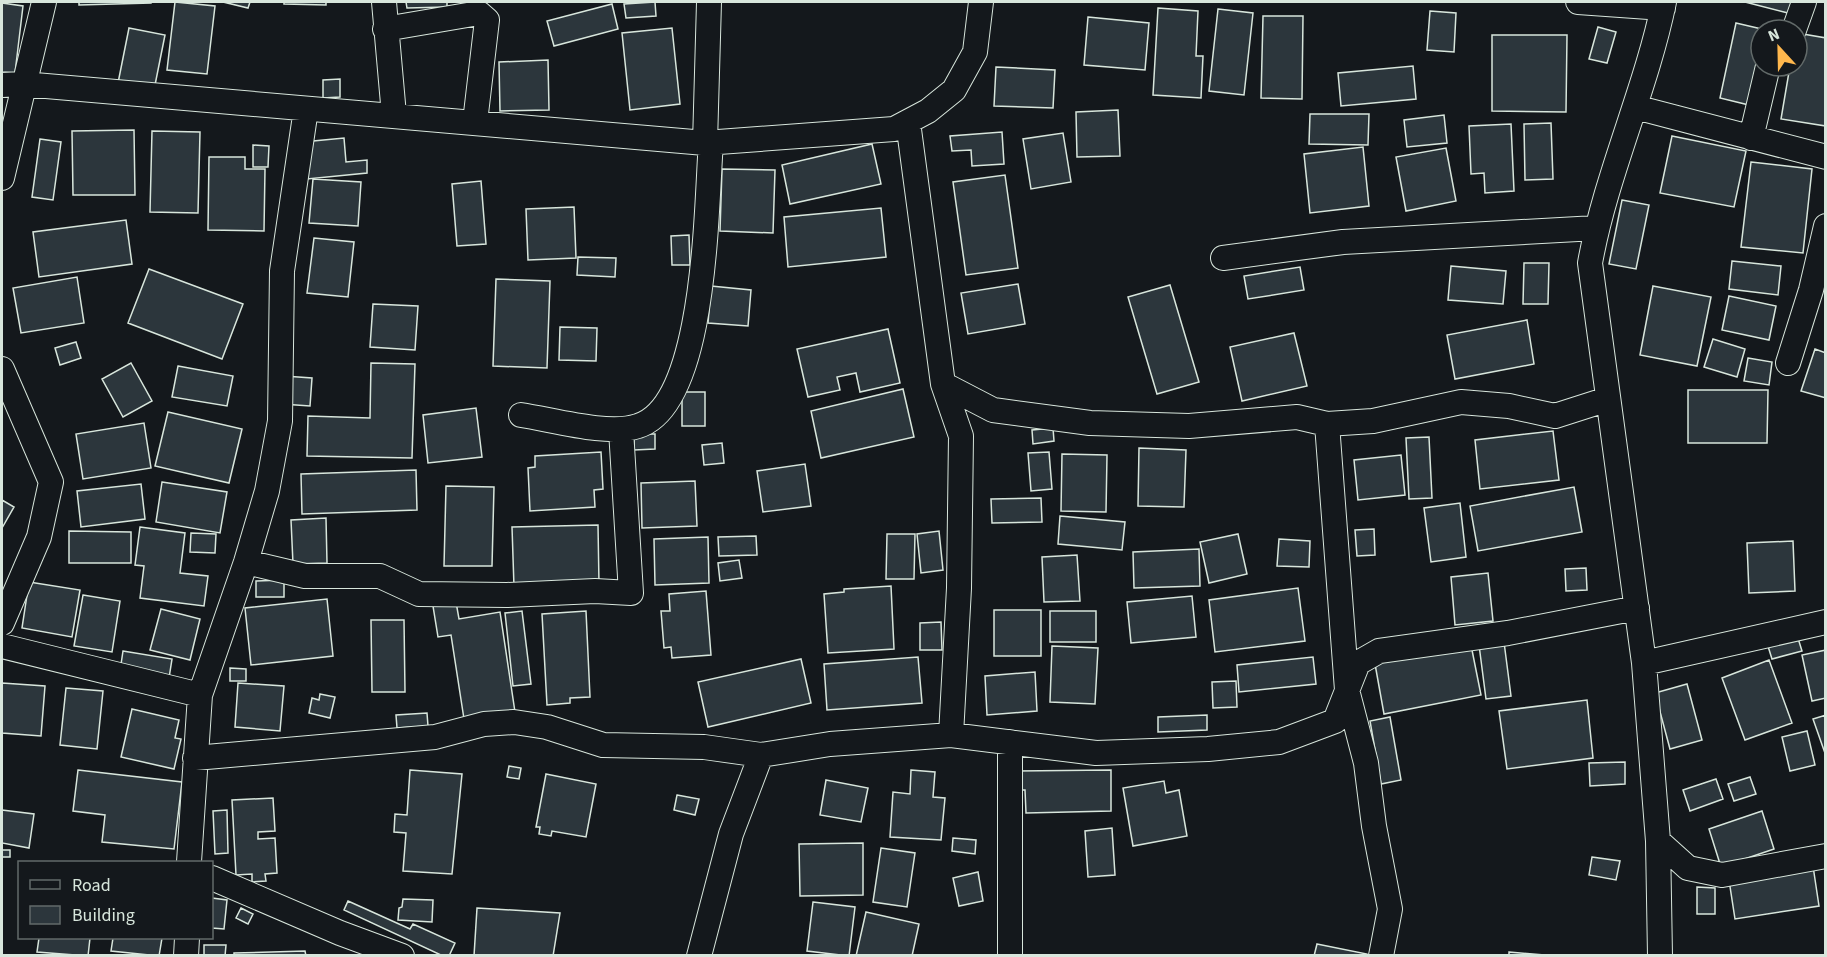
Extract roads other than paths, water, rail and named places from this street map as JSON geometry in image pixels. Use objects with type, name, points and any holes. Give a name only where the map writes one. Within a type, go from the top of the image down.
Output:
[{"type":"street","points":[[2,178],[12,84],[44,2]]},
{"type":"street","points":[[384,2],[394,115]]},
{"type":"street","points":[[521,415],[621,430],[641,426],[664,410],[676,390],[698,313],[708,142],[708,2]]},
{"type":"street","points":[[12,84],[708,142],[894,129],[928,111],[954,90],[975,52],[981,2]]},
{"type":"street","points":[[1578,2],[1664,4],[1635,107],[1596,228],[1590,263],[1644,663],[1658,841],[1660,956]]},
{"type":"street","points":[[1798,18],[1804,2]]},
{"type":"street","points":[[385,29],[480,13],[487,20],[475,122]]},
{"type":"street","points":[[1751,138],[1765,78]]},
{"type":"street","points":[[1635,107],[1826,157]]},
{"type":"street","points":[[189,861],[200,695],[246,562],[267,491],[280,421],[282,271],[306,109]]},
{"type":"street","points":[[908,122],[943,384],[961,436],[959,588],[951,735]]},
{"type":"street","points":[[1788,363],[1811,290],[1826,226]]},
{"type":"street","points":[[1223,258],[1343,242],[1596,228]]},
{"type":"street","points":[[2,369],[51,482],[39,537],[2,623]]},
{"type":"street","points":[[943,384],[987,407],[1090,423],[1190,426],[1297,417],[1327,424],[1373,421],[1461,402],[1509,406],[1555,416],[1608,399]]},
{"type":"street","points":[[961,436],[987,407]]},
{"type":"street","points":[[1327,424],[1347,690],[1366,763],[1374,826],[1390,909],[1382,956]]},
{"type":"street","points":[[246,562],[305,576],[380,576],[419,594],[507,595],[596,591],[631,593],[621,430]]},
{"type":"street","points":[[195,758],[435,737],[484,724],[514,722],[547,727],[603,745],[704,747],[761,755],[830,744],[951,735],[1096,753],[1208,749],[1279,742],[1335,721],[1358,663],[1379,651],[1509,633],[1637,608]]},
{"type":"street","points":[[1644,663],[1826,622]]},
{"type":"street","points":[[2,646],[200,695]]},
{"type":"street","points":[[1010,742],[1010,956]]},
{"type":"street","points":[[699,956],[731,834],[761,755]]},
{"type":"street","points":[[1658,841],[1688,868],[1722,875],[1826,856]]},
{"type":"street","points":[[213,878],[402,956]]},
{"type":"street","points":[[186,956],[187,939]]}]
